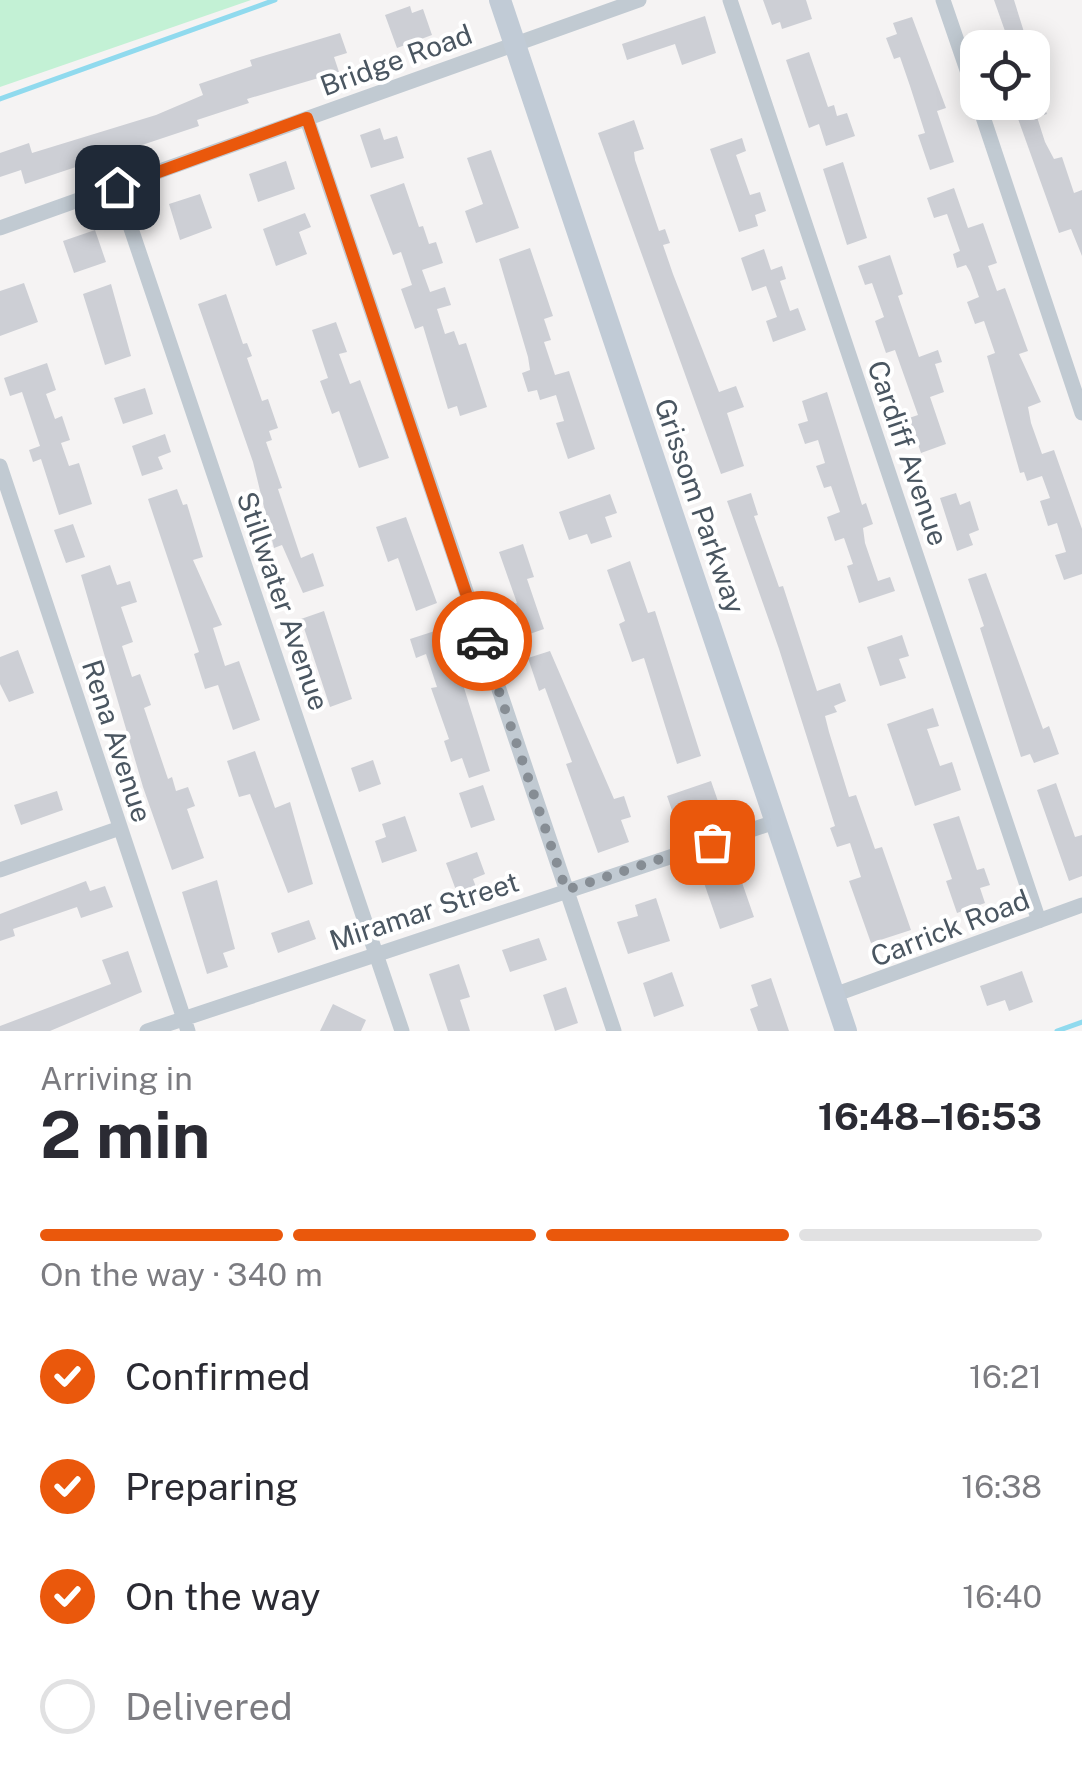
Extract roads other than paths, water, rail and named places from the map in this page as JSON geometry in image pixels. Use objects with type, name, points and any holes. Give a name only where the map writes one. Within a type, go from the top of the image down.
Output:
[{"type":"main road","name":"Grissom Parkway","points":[[500,0],[846,1031]]},
{"type":"street","name":"Bridge Road","points":[[0,228],[639,0]]},
{"type":"street","name":"Cardiff Avenue","points":[[730,0],[1039,921]]},
{"type":"street","points":[[943,0],[960,50]]},
{"type":"street","points":[[307,118],[614,1031]]},
{"type":"street","points":[[984,120],[1082,413]]},
{"type":"street","name":"Stillwater Avenue","points":[[117,187],[402,1031]]},
{"type":"street","name":"Rena Avenue","points":[[0,466],[186,1024]]},
{"type":"street","name":"Miramar Street","points":[[148,1031],[186,1024],[376,953],[775,822]]},
{"type":"street","points":[[0,870],[120,828]]},
{"type":"street","name":"Carrick Road","points":[[834,995],[1082,905]]},
{"type":"waterway","points":[[0,99],[275,0]]},
{"type":"waterway","points":[[1057,1031],[1082,1022]]}]
